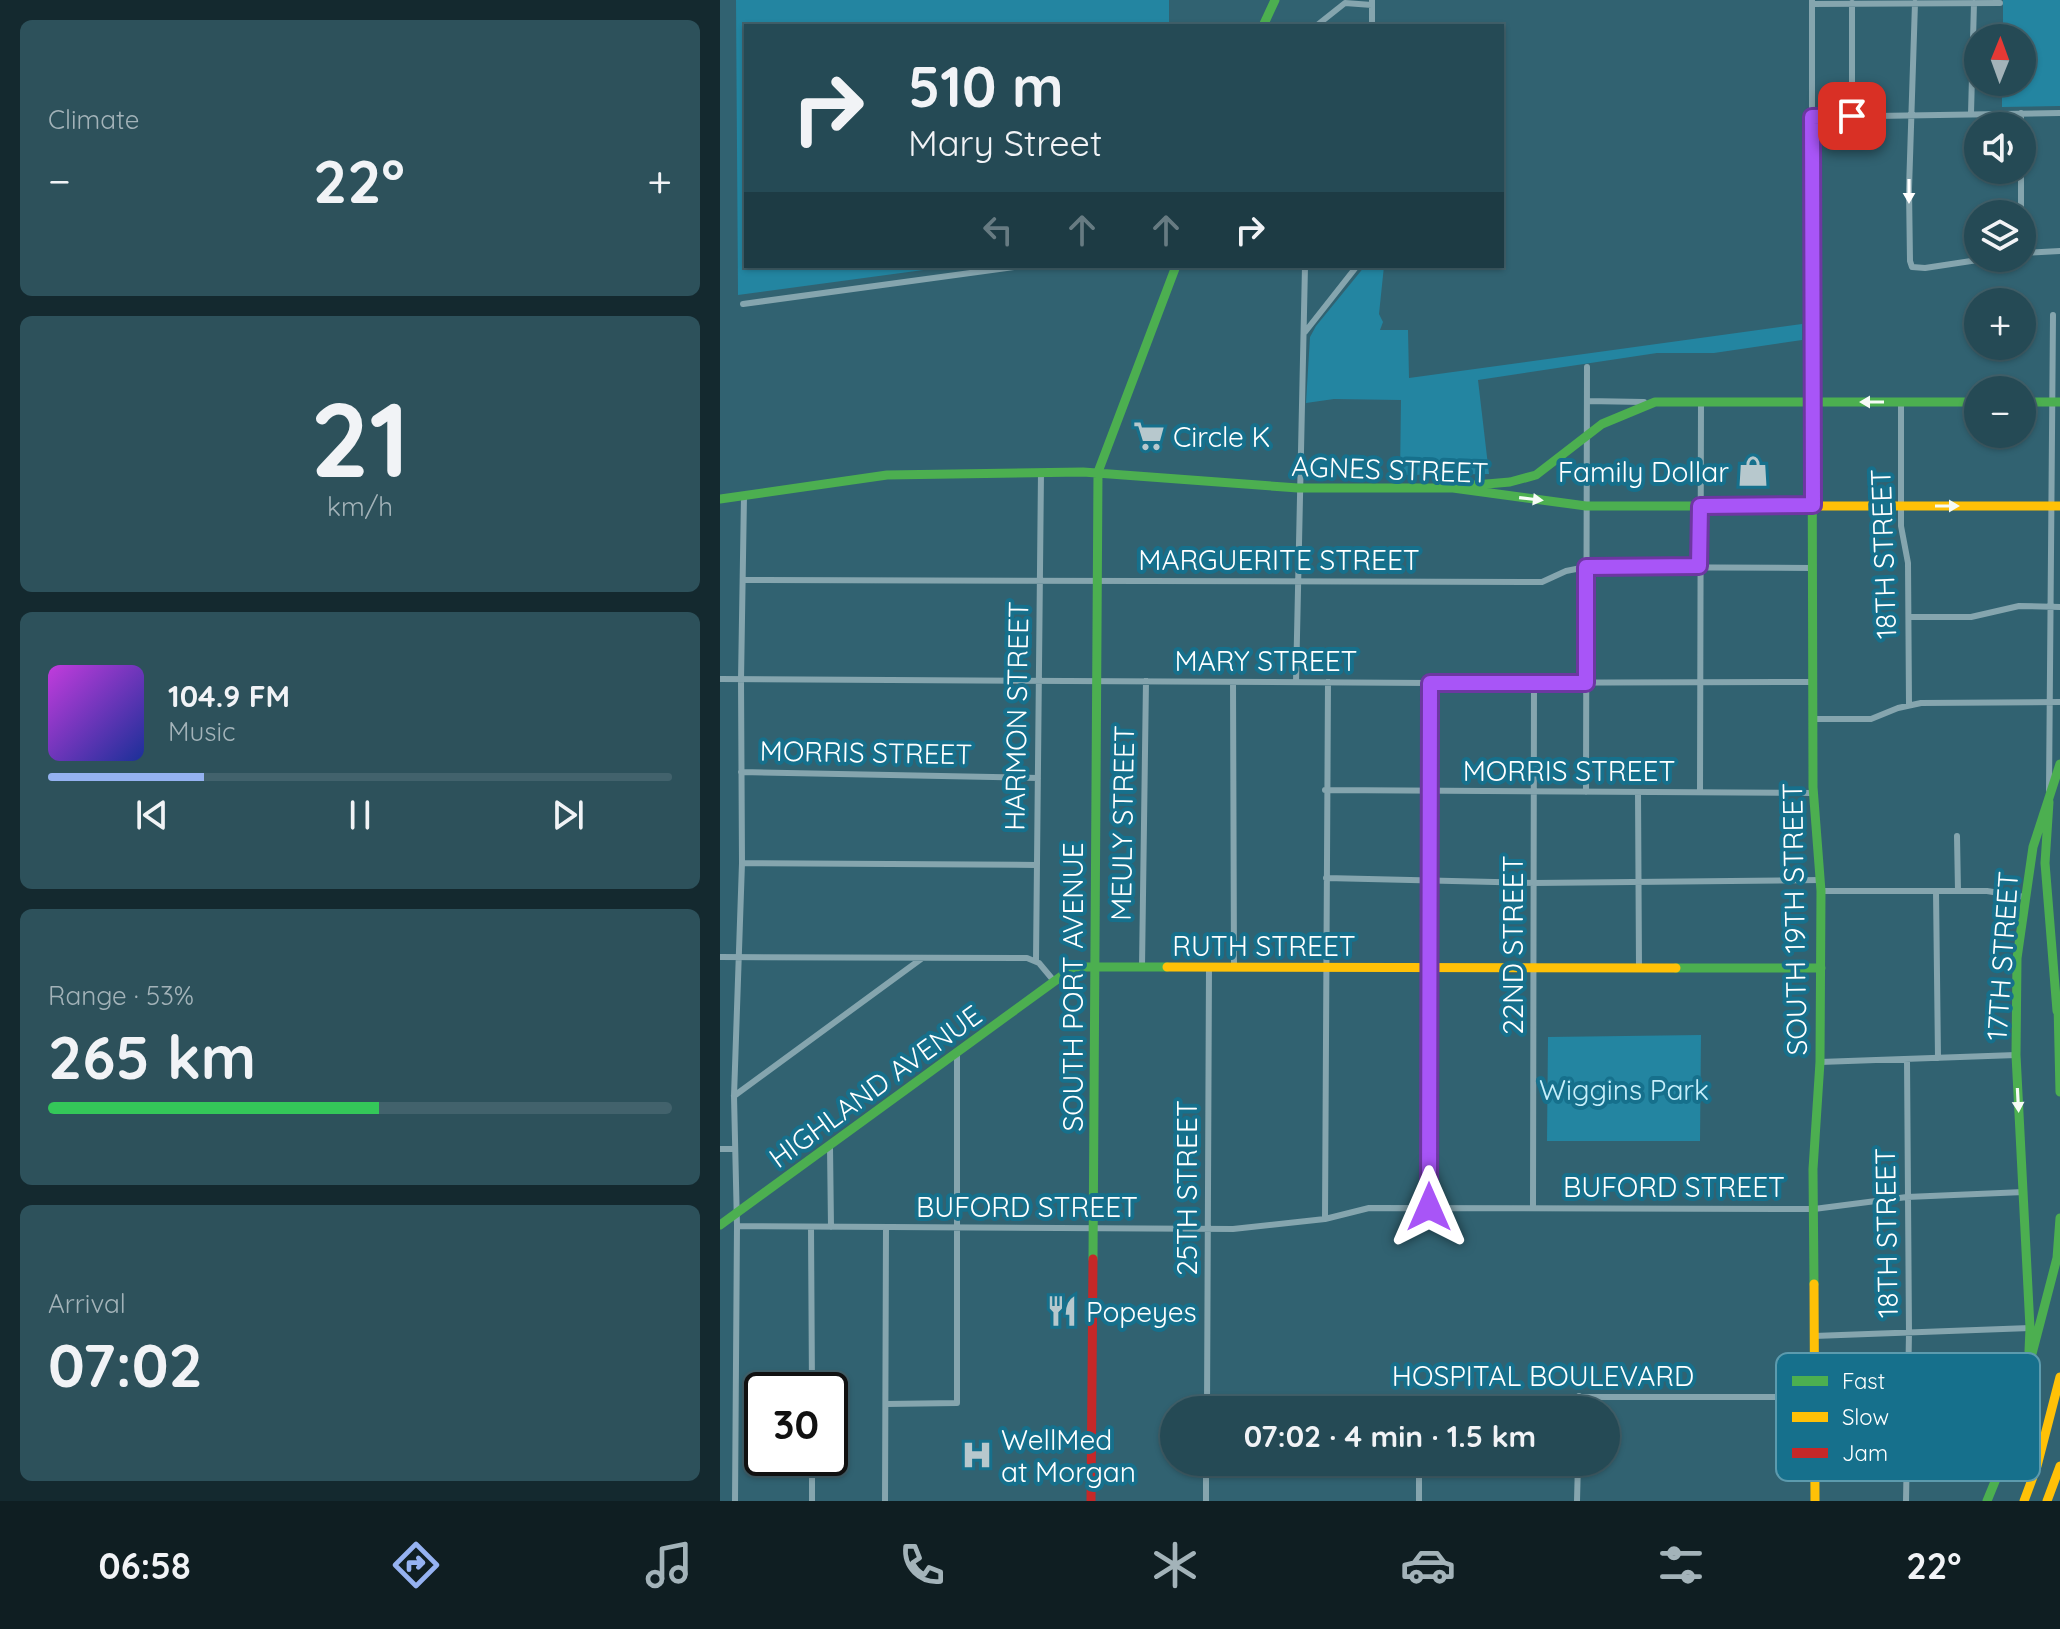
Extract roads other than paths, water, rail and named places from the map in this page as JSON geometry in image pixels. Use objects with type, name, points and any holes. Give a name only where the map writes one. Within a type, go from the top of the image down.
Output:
[{"type":"main road","points":[[1264,24],[1275,0]]},
{"type":"main road","name":"SOUTH PORT AVENUE","points":[[1091,1501],[1098,472],[1175,268]]},
{"type":"main road","points":[[1453,488],[1515,481],[1536,475],[1616,414],[1655,402],[1964,402]]},
{"type":"main road","name":"SOUTH 19TH STREET","points":[[1812,402],[1813,793],[1821,885],[1820,1062],[1813,1169],[1813,1353]]},
{"type":"main road","name":"AGNES STREET","points":[[720,499],[887,475],[1098,472],[1298,488],[1453,488],[1586,506],[2056,506]]},
{"type":"main road","points":[[2060,764],[2049,802],[2045,863],[2060,1092]]},
{"type":"main road","name":"17TH STREET","points":[[2029,1353],[2016,1055],[2017,958],[2033,847],[2049,802]]},
{"type":"main road","name":"RUTH STREET","points":[[1054,981],[1074,967],[1094,966],[1821,968]]},
{"type":"main road","points":[[2057,1011],[2060,975]]},
{"type":"main road","name":"HIGHLAND AVENUE","points":[[720,1225],[957,1055],[1054,981]]},
{"type":"main road","points":[[2032,1353],[2057,1258],[2060,1218]]},
{"type":"main road","points":[[2040,1454],[2060,1377]]},
{"type":"main road","points":[[2047,1501],[2060,1466]]},
{"type":"main road","name":"SOUTH 19TH STREET","points":[[1815,1481],[1815,1501]]},
{"type":"main road","name":"17TH STREET","points":[[1987,1501],[1995,1481]]},
{"type":"main road","points":[[2024,1501],[2031,1481]]},
{"type":"street","points":[[1319,24],[1345,3],[1372,2],[1372,24]]},
{"type":"street","points":[[1812,2],[2000,3]]},
{"type":"street","name":"SOUTH 19TH STREET","points":[[1812,2],[1812,402]]},
{"type":"street","points":[[1852,3],[1852,116]]},
{"type":"street","points":[[1915,3],[1909,218],[1912,267],[1964,262]]},
{"type":"street","points":[[1971,112],[1974,3]]},
{"type":"street","points":[[1812,117],[1964,113]]},
{"type":"street","points":[[2036,113],[2060,113]]},
{"type":"street","points":[[2036,252],[2060,251]]},
{"type":"street","points":[[743,304],[1006,268]]},
{"type":"street","points":[[1296,682],[1305,268]]},
{"type":"street","points":[[1305,332],[1355,268]]},
{"type":"street","name":"17TH STREET","points":[[2049,802],[2051,606],[2056,506],[2053,315]]},
{"type":"street","points":[[1586,792],[1587,367]]},
{"type":"street","points":[[1587,401],[1655,402]]},
{"type":"street","points":[[1700,792],[1701,401]]},
{"type":"street","name":"18TH STREET","points":[[1901,402],[1902,535],[1908,563],[1909,705]]},
{"type":"street","name":"HARMON STREET","points":[[1036,960],[1041,472]]},
{"type":"street","points":[[735,1501],[737,1226],[734,1096],[742,863],[744,496]]},
{"type":"street","name":"MARGUERITE STREET","points":[[744,580],[1542,582],[1566,571],[1586,567],[1812,568]]},
{"type":"street","points":[[1909,617],[1971,617],[2019,606],[2060,607]]},
{"type":"street","name":"MARY STREET","points":[[720,679],[1812,682]]},
{"type":"street","name":"MEULY STREET","points":[[1142,967],[1146,681]]},
{"type":"street","points":[[1233,682],[1234,967]]},
{"type":"street","points":[[1325,1219],[1328,682]]},
{"type":"street","points":[[1429,1207],[1430,683]]},
{"type":"street","name":"22ND STREET","points":[[1533,1208],[1534,683]]},
{"type":"street","points":[[1812,719],[1871,719],[1909,705],[2060,702]]},
{"type":"street","name":"MORRIS STREET","points":[[741,772],[1038,778]]},
{"type":"street","name":"MORRIS STREET","points":[[1325,790],[1813,793]]},
{"type":"street","points":[[1638,792],[1639,968]]},
{"type":"street","points":[[1957,836],[1958,891]]},
{"type":"street","points":[[742,863],[1037,865]]},
{"type":"street","points":[[1326,878],[1534,883],[1639,880],[1987,891],[2025,897]]},
{"type":"street","points":[[1936,891],[1938,1058]]},
{"type":"street","points":[[720,957],[1036,960],[1054,981]]},
{"type":"street","points":[[734,1096],[921,959]]},
{"type":"street","name":"25TH STREET","points":[[1207,1396],[1209,967]]},
{"type":"street","points":[[886,1404],[957,1403],[957,1055]]},
{"type":"street","points":[[1820,1062],[2016,1055]]},
{"type":"street","name":"18TH STREET","points":[[1907,1060],[1909,1353]]},
{"type":"street","points":[[830,1147],[831,1227]]},
{"type":"street","points":[[720,1149],[735,1149]]},
{"type":"street","name":"BUFORD STREET","points":[[737,1226],[1256,1228],[1316,1221],[1369,1208],[1814,1209],[1907,1197],[2024,1192]]},
{"type":"street","points":[[811,1227],[812,1372]]},
{"type":"street","points":[[885,1501],[886,1228]]},
{"type":"street","points":[[1813,1336],[2030,1328]]},
{"type":"street","name":"HOSPITAL BOULEVARD","points":[[1620,1396],[1776,1397]]},
{"type":"street","points":[[812,1476],[812,1501]]},
{"type":"street","points":[[1206,1476],[1206,1501]]},
{"type":"street","points":[[1419,1476],[1419,1501]]},
{"type":"street","points":[[1577,1501],[1578,1476]]},
{"type":"street","name":"18TH STREET","points":[[1906,1481],[1906,1501]]},
{"type":"place","name":"Circle K","points":[[1149,436]]},
{"type":"place","name":"Family Dollar","points":[[1753,471]]},
{"type":"place","name":"Popeyes","points":[[1062,1311]]},
{"type":"place","name":"WellMed at Morgan","points":[[977,1455]]},
{"type":"park label","name":"Wiggins Park","points":[[1624,1089]]}]
